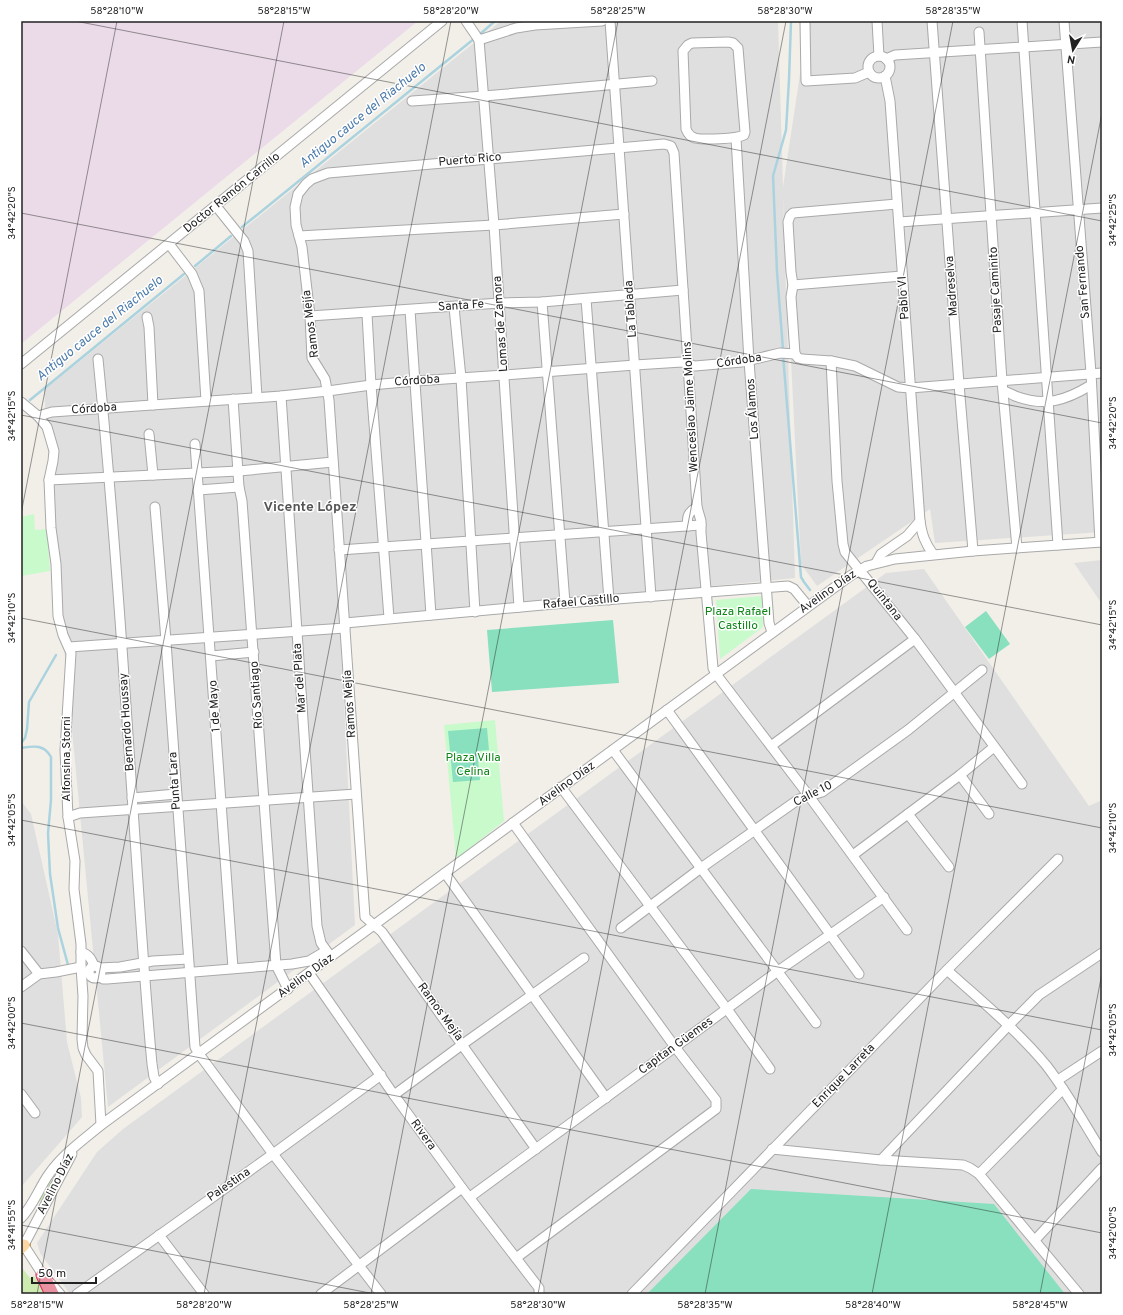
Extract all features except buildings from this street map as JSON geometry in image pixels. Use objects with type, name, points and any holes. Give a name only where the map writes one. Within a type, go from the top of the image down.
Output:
[{"type":"highway","points":[[43,1275],[52,1294]]},
{"type":"street","name":"Doctor Ramón Carrillo","points":[[21,364],[442,21]]},
{"type":"street","points":[[466,21],[479,40],[516,28],[528,26],[602,21]]},
{"type":"street","name":"La Tablada","points":[[610,21],[650,597]]},
{"type":"street","points":[[805,21],[806,81],[855,78],[869,72]]},
{"type":"street","points":[[876,21],[883,58],[888,62],[889,69],[885,76],[876,78],[869,72],[868,68],[870,61],[876,57],[883,58],[1102,42]]},
{"type":"street","name":"Madreselva","points":[[932,21],[973,550]]},
{"type":"street","points":[[1022,21],[1058,545]]},
{"type":"street","name":"San Fernando","points":[[1064,21],[1077,209],[1091,373],[1101,542]]},
{"type":"street","name":"Pasaje Caminito","points":[[979,32],[1002,381],[1017,548]]},
{"type":"street","name":"Lomas de Zamora","points":[[479,40],[500,304],[519,607]]},
{"type":"street","points":[[728,42],[736,46],[746,131],[744,135],[736,138],[696,139],[689,135],[686,129],[684,51],[688,45],[692,43],[728,42]]},
{"type":"street","name":"Pablo VI","points":[[885,76],[890,100],[920,521],[924,539],[933,554]]},
{"type":"street","points":[[412,100],[484,96],[652,81]]},
{"type":"street","name":"Los Álamos","points":[[736,138],[749,361],[769,623],[772,632]]},
{"type":"street","name":"Puerto Rico","points":[[295,207],[298,194],[306,184],[312,179],[328,172],[664,144]]},
{"type":"street","name":"Wenceslao Jaime Molins","points":[[664,144],[671,146],[674,153],[697,507],[701,525],[713,668],[716,674]]},
{"type":"street","points":[[897,204],[793,213],[788,222],[793,285],[787,353],[802,359],[831,361],[855,366],[898,387],[910,388],[1102,373]]},
{"type":"street","points":[[216,206],[244,241],[248,251],[257,397]]},
{"type":"street","name":"Ramos Mejía","points":[[295,207],[296,225],[302,247],[310,316],[312,358],[322,373],[327,384],[328,392],[363,910],[365,917],[382,932],[463,1044],[536,1149]]},
{"type":"street","points":[[899,222],[1102,208]]},
{"type":"street","points":[[299,236],[494,225],[624,214]]},
{"type":"street","points":[[169,244],[192,274],[199,291],[206,401]]},
{"type":"street","points":[[793,285],[902,276]]},
{"type":"street","name":"Santa Fe","points":[[310,316],[367,314],[586,299],[683,290]]},
{"type":"street","points":[[586,299],[609,600]]},
{"type":"street","points":[[542,302],[565,603]]},
{"type":"street","points":[[454,307],[461,378],[475,612]]},
{"type":"street","points":[[410,310],[431,615]]},
{"type":"street","points":[[367,314],[389,618]]},
{"type":"street","points":[[147,317],[149,327],[153,405]]},
{"type":"street","name":"Córdoba","points":[[38,416],[52,412],[281,396],[328,392],[371,385],[504,376],[635,364],[682,362],[695,366],[742,362],[787,353]]},
{"type":"street","name":"Bernardo Houssay","points":[[98,359],[109,477],[133,810],[143,976],[152,1064],[154,1077],[158,1084]]},
{"type":"street","name":"Quintana","points":[[831,361],[837,481],[842,544],[845,552],[915,639],[1022,784]]},
{"type":"street","points":[[1004,391],[1014,396],[1048,402],[1057,401],[1091,385]]},
{"type":"street","name":"Mar del Plata","points":[[281,396],[317,926],[321,943],[329,954]]},
{"type":"street","name":"Río Santiago","points":[[233,399],[239,487],[242,501],[254,652],[276,965],[288,989]]},
{"type":"street","name":"Alfonsina Storni","points":[[21,402],[38,416],[47,427],[54,451],[49,480],[51,528],[56,564],[58,616],[63,635],[71,653],[65,750],[68,817],[75,861],[74,889],[81,952],[83,996],[82,1039],[83,1048],[86,1055],[98,1072],[101,1125]]},
{"type":"street","points":[[149,434],[153,475]]},
{"type":"street","name":"1 de Mayo","points":[[195,444],[233,968]]},
{"type":"street","points":[[49,480],[196,473],[333,462]]},
{"type":"street","points":[[198,490],[239,487]]},
{"type":"street","name":"Punta Lara","points":[[154,506],[195,1047],[199,1054]]},
{"type":"street","points":[[688,526],[686,520],[688,515],[697,507]]},
{"type":"street","points":[[876,563],[881,554],[906,536],[920,521]]},
{"type":"street","points":[[339,550],[701,525]]},
{"type":"street","name":"Avelino Díaz","points":[[21,1218],[28,1210],[49,1174],[60,1160],[101,1125],[288,989],[309,973],[329,954],[374,925],[850,576],[876,563],[895,558],[973,550],[1101,542]]},
{"type":"street","name":"Rafael Castillo","points":[[69,647],[121,642],[296,631],[345,626],[389,618],[766,587],[792,587],[808,606]]},
{"type":"street","points":[[771,746],[915,639]]},
{"type":"street","points":[[211,656],[254,652]]},
{"type":"street","name":"Calle 10","points":[[621,928],[701,868],[799,799],[822,792],[828,788],[908,730],[982,670]]},
{"type":"street","points":[[716,674],[908,930]]},
{"type":"street","points":[[666,710],[859,974]]},
{"type":"street","points":[[853,855],[960,775],[994,747]]},
{"type":"street","points":[[613,750],[816,1023]]},
{"type":"street","points":[[960,775],[989,814]]},
{"type":"street","points":[[561,788],[727,1009],[770,1069]]},
{"type":"street","points":[[132,798],[176,794]]},
{"type":"street","points":[[68,817],[80,813],[133,810],[177,805],[356,794]]},
{"type":"street","points":[[908,814],[949,867]]},
{"type":"street","points":[[513,823],[716,1100],[716,1108],[516,1258]]},
{"type":"street","name":"Enrique Larreta","points":[[632,1294],[947,970],[1058,859]]},
{"type":"street","points":[[445,873],[606,1098]]},
{"type":"street","name":"Capitan Güemes","points":[[470,1197],[778,971],[884,897]]},
{"type":"street","points":[[21,951],[39,974]]},
{"type":"street","points":[[81,952],[92,958],[103,979],[276,965],[309,961],[329,954]]},
{"type":"street","points":[[881,1160],[1008,1026],[1039,996],[1102,953]]},
{"type":"street","points":[[394,1095],[532,994],[584,958]]},
{"type":"street","points":[[98,970],[142,962],[188,959]]},
{"type":"street","points":[[21,987],[39,974],[81,967]]},
{"type":"street","points":[[947,970],[1036,1054],[1058,1080],[1102,1152]]},
{"type":"street","name":"Rivera","points":[[309,973],[394,1095],[462,1188],[539,1288],[539,1294]]},
{"type":"street","points":[[1058,1080],[1102,1051]]},
{"type":"street","points":[[199,1054],[273,1154],[381,1294]]},
{"type":"street","name":"Palestina","points":[[77,1294],[381,1075]]},
{"type":"street","points":[[979,1174],[1063,1089]]},
{"type":"street","points":[[21,1094],[35,1113]]},
{"type":"street","name":"Avelino Díaz","points":[[22,1245],[78,1144]]},
{"type":"street","points":[[772,1150],[881,1160],[963,1165],[970,1168],[979,1174],[1079,1294]]},
{"type":"street","points":[[1035,1240],[1102,1168]]},
{"type":"street","points":[[320,1294],[462,1188]]},
{"type":"street","points":[[159,1235],[204,1294]]},
{"type":"street","points":[[22,1245],[43,1275],[60,1294]]},
{"type":"shaded area","points":[[21,21],[418,21],[21,344]]},
{"type":"shaded area","points":[[501,21],[778,21],[783,187],[808,21],[1102,21],[1102,532],[935,543],[930,509],[817,586],[801,564],[783,195],[795,578],[340,622],[355,925],[108,1107],[55,552],[44,390]]},
{"type":"shaded area","points":[[1102,560],[1102,604],[1074,563]]},
{"type":"shaded area","points":[[924,569],[1089,806],[1102,800],[1102,1294],[70,1294],[40,1253],[37,1243],[97,1152],[123,1129],[886,573]]},
{"type":"shaded area","points":[[21,801],[31,814],[58,934],[67,1042],[81,1098],[82,1117],[21,1187]]},
{"type":"green space","points":[[34,514],[35,530],[47,529],[50,571],[21,576],[21,517]]},
{"type":"green space","name":"Plaza Rafael Castillo","points":[[762,596],[763,627],[720,659],[716,600]]},
{"type":"green space","points":[[986,611],[1010,644],[989,659],[965,627]]},
{"type":"green space","points":[[613,620],[619,683],[492,692],[487,630]]},
{"type":"green space","name":"Plaza Villa Celina","points":[[495,720],[504,821],[456,859],[444,725]]},
{"type":"green space","points":[[487,728],[489,750],[477,751],[480,780],[453,782],[448,731]]},
{"type":"green space","points":[[54,1178],[54,1180],[42,1204],[40,1199]]},
{"type":"green space","points":[[751,1189],[994,1204],[1065,1294],[647,1294]]},
{"type":"green space","points":[[21,1268],[30,1278],[34,1276],[47,1294],[21,1294]]},
{"type":"waterway","name":"Antiguo cauce del Riachuelo","points":[[479,35],[495,21]]},
{"type":"waterway","points":[[783,350],[777,272],[773,176],[786,130],[791,21]]},
{"type":"waterway","name":"Antiguo cauce del Riachuelo","points":[[242,227],[475,38]]},
{"type":"waterway","name":"Antiguo cauce del Riachuelo","points":[[195,266],[231,236]]},
{"type":"waterway","name":"Antiguo cauce del Riachuelo","points":[[30,400],[184,274]]},
{"type":"waterway","points":[[783,355],[801,577],[810,590]]},
{"type":"waterway","points":[[21,743],[25,738],[27,729],[29,702],[56,655]]},
{"type":"waterway","points":[[21,748],[42,748],[51,757],[51,800],[48,833],[50,874],[58,928],[68,965]]},
{"type":"district","name":"Vicente López","points":[[310,507]]}]
